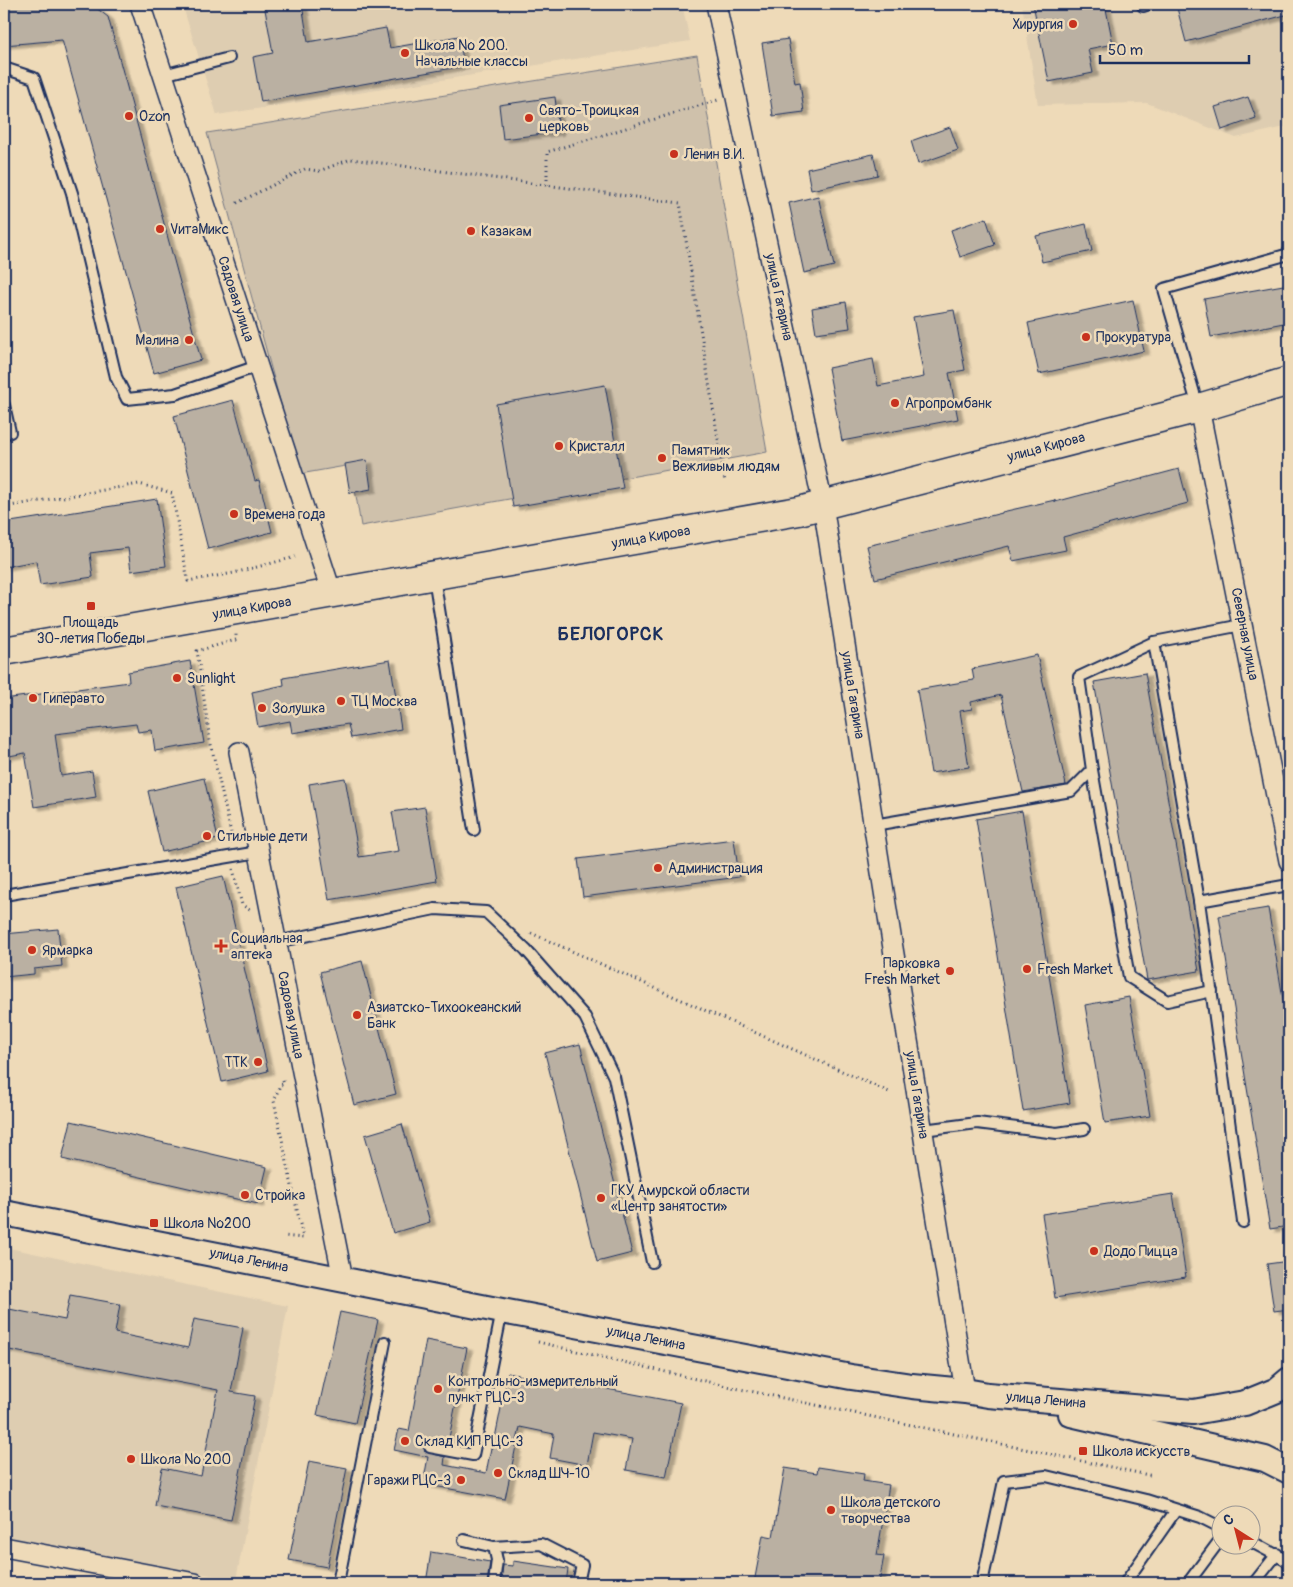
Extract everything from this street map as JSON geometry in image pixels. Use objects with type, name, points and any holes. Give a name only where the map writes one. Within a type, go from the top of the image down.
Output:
[{"type":"main road","name":"улица Кирова","points":[[4,650],[800,511],[1199,408],[1289,382]]},
{"type":"street","name":"Садовая улица","points":[[140,4],[332,594]]},
{"type":"street","name":"улица Гагарина","points":[[716,4],[823,505],[965,1390]]},
{"type":"street","name":"Северная улица","points":[[1199,408],[1289,860]]},
{"type":"street","name":"Садовая улица","points":[[239,752],[342,1279]]},
{"type":"street","name":"улица Ленина","points":[[4,1213],[502,1311],[852,1377],[912,1386],[965,1390],[988,1395],[1193,1412],[1244,1403],[1277,1390],[1289,1380]]},
{"type":"street","points":[[988,1395],[1265,1459],[1289,1471]]},
{"type":"street","points":[[4,1547],[131,1577],[195,1583]]},
{"type":"lane","points":[[1143,4],[1143,6],[1149,4]]},
{"type":"lane","points":[[163,75],[229,58]]},
{"type":"lane","points":[[4,68],[34,78],[72,192],[116,377],[127,399],[175,394],[258,366]]},
{"type":"lane","points":[[1199,408],[1164,289],[1289,254]]},
{"type":"lane","points":[[4,406],[10,432],[4,434]]},
{"type":"lane","points":[[434,576],[474,830]]},
{"type":"lane","points":[[1212,991],[1167,1001],[1129,977],[1092,770],[1079,677],[1154,642],[1242,625]]},
{"type":"lane","points":[[1154,642],[1199,901],[1243,1222]]},
{"type":"lane","points":[[874,825],[1071,791],[1092,770]]},
{"type":"lane","points":[[4,895],[232,858],[258,852]]},
{"type":"lane","points":[[1199,901],[1289,885]]},
{"type":"lane","points":[[276,942],[435,908],[486,912],[526,950],[585,1017],[614,1076],[652,1262]]},
{"type":"lane","points":[[923,1130],[977,1123],[1057,1133],[1084,1129]]},
{"type":"lane","points":[[430,1447],[473,1455],[502,1311]]},
{"type":"lane","points":[[338,1583],[385,1342]]},
{"type":"lane","points":[[982,1583],[1004,1481],[1046,1476],[1146,1500],[1210,1522]]},
{"type":"lane","points":[[1125,1583],[1176,1510]]},
{"type":"lane","points":[[464,1540],[494,1547],[541,1544],[582,1565],[578,1583]]},
{"type":"lane","points":[[1260,1546],[1289,1562]]},
{"type":"lane","points":[[494,1547],[497,1560],[494,1583]]},
{"type":"lane","points":[[1188,1583],[1210,1553]]},
{"type":"lane","points":[[1254,1583],[1277,1554]]},
{"type":"path","points":[[547,185],[547,152],[735,95]]},
{"type":"path","points":[[237,202],[305,169],[319,171],[351,159],[680,203],[725,482]]},
{"type":"path","points":[[4,508],[139,484],[172,493],[188,580],[234,573],[295,557]]},
{"type":"path","points":[[236,632],[236,640],[197,651],[210,740],[231,833],[234,876],[242,905],[255,913]]},
{"type":"path","points":[[530,932],[889,1092]]},
{"type":"path","points":[[282,1074],[284,1084],[280,1086],[274,1101],[303,1238],[284,1236]]},
{"type":"path","points":[[536,1341],[726,1386],[1154,1476]]},
{"type":"shaded area","name":"Школа № 200. Начальные классы","points":[[182,4],[682,4],[690,41],[217,115]]},
{"type":"shaded area","points":[[1022,4],[1289,4],[1289,126],[1236,138],[1147,103],[1038,105]]},
{"type":"shaded area","points":[[697,55],[767,452],[361,526],[351,465],[300,474],[207,133]]},
{"type":"shaded area","name":"Школа № 200","points":[[4,1247],[288,1306],[236,1580],[4,1536]]},
{"type":"building","points":[[4,4],[91,4],[108,17],[201,360],[154,373],[62,40],[4,45]]},
{"type":"building","points":[[264,4],[302,4],[308,42],[386,28],[390,48],[459,36],[464,66],[261,102],[253,57],[273,53]]},
{"type":"building","name":"Хирургия","points":[[1033,4],[1105,4],[1113,44],[1088,49],[1093,73],[1049,82]]},
{"type":"building","points":[[1192,4],[1289,4],[1289,14],[1186,42],[1177,8]]},
{"type":"building","points":[[788,39],[795,83],[800,82],[804,112],[773,116],[762,43]]},
{"type":"building","name":"Свято-Троицкая церковь","points":[[555,97],[559,132],[503,139],[499,105]]},
{"type":"building","points":[[1248,97],[1256,118],[1222,130],[1215,107]]},
{"type":"building","points":[[950,127],[958,150],[918,164],[911,141]]},
{"type":"building","points":[[873,154],[878,175],[811,190],[807,169]]},
{"type":"building","points":[[818,196],[834,266],[804,273],[789,203]]},
{"type":"building","points":[[986,218],[995,245],[960,257],[951,230]]},
{"type":"building","points":[[1086,224],[1092,251],[1042,262],[1036,236]]},
{"type":"building","points":[[1289,284],[1289,322],[1211,337],[1204,299]]},
{"type":"building","name":"Прокуратура","points":[[1133,300],[1144,351],[1039,374],[1028,323]]},
{"type":"building","points":[[846,302],[850,328],[816,333],[812,308]]},
{"type":"building","name":"Агропромбанк","points":[[954,310],[965,370],[949,373],[958,419],[842,441],[828,368],[873,359],[878,386],[924,377],[913,317]]},
{"type":"building","name":"Кристалл","points":[[605,385],[623,488],[513,507],[496,404]]},
{"type":"building","points":[[233,400],[255,481],[259,480],[272,532],[208,549],[174,416]]},
{"type":"building","points":[[367,460],[371,489],[350,493],[345,464]]},
{"type":"building","points":[[1179,469],[1188,503],[1063,537],[1066,550],[1013,561],[1009,546],[875,579],[867,546],[1002,512],[1055,500],[1055,502]]},
{"type":"building","points":[[157,499],[166,566],[131,571],[128,548],[90,553],[93,577],[40,585],[36,561],[4,567],[4,523]]},
{"type":"building","points":[[1037,655],[1066,785],[1023,792],[1001,695],[971,702],[972,709],[960,711],[969,767],[931,773],[917,690],[974,680],[972,669]]},
{"type":"building","name":"ТЦ Москва","points":[[390,660],[401,729],[351,738],[348,724],[292,733],[290,721],[258,727],[252,692],[284,685],[283,678]]},
{"type":"building","points":[[190,661],[204,743],[155,751],[152,730],[138,732],[136,724],[55,734],[61,776],[92,771],[96,797],[34,807],[25,753],[4,757],[4,699],[129,682],[128,672]]},
{"type":"building","points":[[1145,673],[1199,971],[1147,980],[1094,682]]},
{"type":"building","points":[[204,778],[218,839],[162,852],[148,791]]},
{"type":"building","points":[[345,778],[359,857],[399,851],[392,812],[425,807],[437,881],[329,900],[309,784]]},
{"type":"building","points":[[1022,811],[1070,1103],[1023,1111],[976,819]]},
{"type":"building","name":"Администрация","points":[[734,839],[739,877],[583,897],[578,859]]},
{"type":"building","points":[[223,876],[268,1071],[222,1082],[176,887]]},
{"type":"building","points":[[1268,908],[1289,1035],[1289,1226],[1270,1229],[1219,916]]},
{"type":"building","name":"Ярмарка","points":[[58,929],[62,966],[34,969],[34,974],[4,977],[4,934]]},
{"type":"building","points":[[362,961],[396,1094],[354,1105],[320,972]]},
{"type":"building","points":[[1129,997],[1150,1116],[1105,1123],[1085,1005]]},
{"type":"building","points":[[580,1044],[632,1253],[597,1262],[545,1053]]},
{"type":"building","points":[[71,1121],[267,1167],[258,1204],[62,1159]]},
{"type":"building","points":[[402,1124],[430,1222],[393,1233],[365,1135]]},
{"type":"building","points":[[1173,1194],[1186,1277],[1055,1298],[1042,1214]]},
{"type":"building","points":[[1289,1261],[1289,1309],[1274,1311],[1267,1264]]},
{"type":"building","points":[[70,1295],[120,1304],[115,1333],[188,1348],[194,1319],[243,1328],[231,1392],[255,1396],[231,1520],[155,1506],[162,1468],[201,1476],[218,1390],[4,1349],[4,1308],[65,1320]]},
{"type":"building","points":[[340,1312],[378,1320],[355,1423],[317,1415]]},
{"type":"building","points":[[426,1340],[467,1348],[448,1443],[431,1440],[423,1445],[426,1452],[445,1457],[444,1465],[486,1473],[508,1373],[564,1384],[565,1381],[681,1403],[666,1477],[626,1470],[632,1439],[593,1432],[587,1465],[550,1458],[554,1434],[520,1427],[505,1499],[423,1484],[428,1457],[394,1450],[399,1429],[409,1431]]},
{"type":"building","points":[[309,1461],[347,1468],[327,1567],[289,1560]]},
{"type":"building","name":"Школа детского творчества","points":[[818,1467],[864,1474],[863,1481],[889,1485],[877,1555],[884,1556],[879,1583],[754,1583],[763,1535],[773,1537],[785,1468],[817,1473]]},
{"type":"building","points":[[431,1552],[490,1562],[487,1583],[426,1583]]},
{"type":"building","points":[[513,1561],[568,1569],[566,1583],[501,1583],[503,1565],[513,1566]]},
{"type":"place","name":"Хирургия","points":[[1073,24]]},
{"type":"place","name":"Школа № 200. Начальные классы","points":[[405,53]]},
{"type":"place","name":"Ozon","points":[[129,116]]},
{"type":"place","name":"Свято-Троицкая церковь","points":[[529,118]]},
{"type":"place","name":"Ленин В.И.","points":[[674,154]]},
{"type":"place","name":"VитаМикс","points":[[160,229]]},
{"type":"place","name":"Казакам","points":[[471,231]]},
{"type":"place","name":"Прокуратура","points":[[1086,337]]},
{"type":"place","name":"Малина","points":[[189,340]]},
{"type":"place","name":"Агропромбанк","points":[[895,403]]},
{"type":"place","name":"Кристалл","points":[[559,446]]},
{"type":"place","name":"Памятник Вежливым людям","points":[[662,458]]},
{"type":"place","name":"Времена года","points":[[234,514]]},
{"type":"place","name":"Площадь 30-летия Победы","points":[[91,606]]},
{"type":"place","name":"Sunlight","points":[[177,678]]},
{"type":"place","name":"Гиперавто","points":[[33,698]]},
{"type":"place","name":"ТЦ Москва","points":[[341,701]]},
{"type":"place","name":"Золушка","points":[[262,708]]},
{"type":"place","name":"Стильные дети","points":[[207,836]]},
{"type":"place","name":"Администрация","points":[[658,868]]},
{"type":"place","name":"Социальная аптека","points":[[221,946]]},
{"type":"place","name":"Ярмарка","points":[[32,950]]},
{"type":"place","name":"Fresh Market","points":[[1027,969]]},
{"type":"place","name":"Парковка Fresh Market","points":[[950,971]]},
{"type":"place","name":"Азиатско-Тихоокеанский Банк","points":[[357,1015]]},
{"type":"place","name":"ТТК","points":[[258,1062]]},
{"type":"place","name":"Стройка","points":[[245,1195]]},
{"type":"place","name":"ГКУ Амурской области «Центр занятости»","points":[[601,1198]]},
{"type":"place","name":"Школа №200","points":[[154,1223]]},
{"type":"place","name":"Додо Пицца","points":[[1094,1251]]},
{"type":"place","name":"Контрольно-измерительный пункт РЦС-3","points":[[438,1389]]},
{"type":"place","name":"Склад КИП РЦС-3","points":[[405,1441]]},
{"type":"place","name":"Школа искусств","points":[[1083,1451]]},
{"type":"place","name":"Школа № 200","points":[[131,1459]]},
{"type":"place","name":"Склад ШЧ-10","points":[[498,1473]]},
{"type":"place","name":"Гаражи РЦС-3","points":[[461,1480]]},
{"type":"place","name":"Школа детского творчества","points":[[831,1510]]},
{"type":"district","name":"БЕЛОГОРСК","points":[[611,634]]}]
